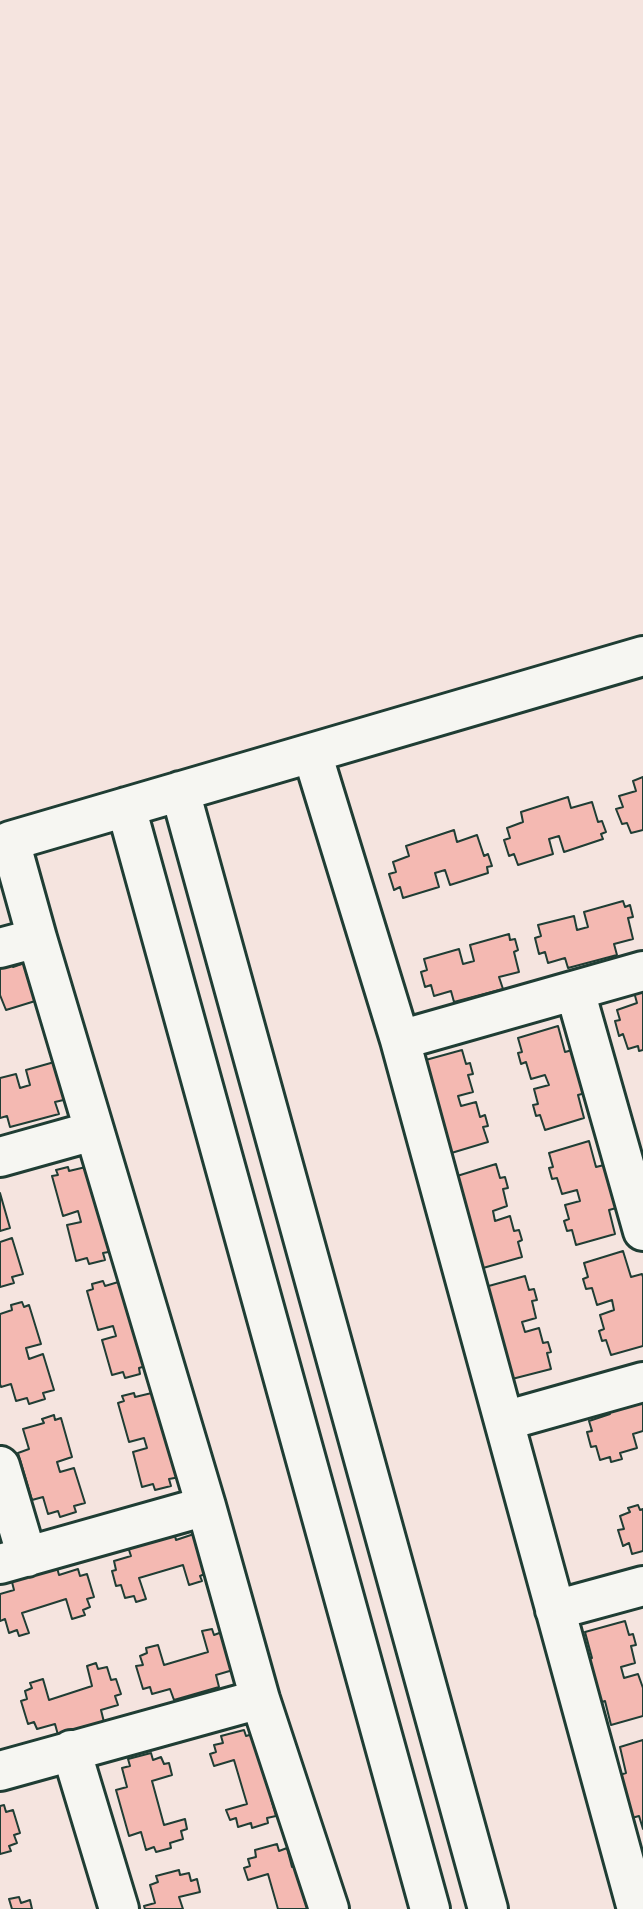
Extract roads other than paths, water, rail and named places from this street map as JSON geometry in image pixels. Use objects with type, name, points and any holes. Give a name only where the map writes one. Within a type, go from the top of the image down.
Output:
[{"type":"street","points":[[329,1909],[261,1699],[10,841],[643,656]]},
{"type":"street","points":[[312,752],[400,1040],[637,1909]]},
{"type":"street","points":[[180,791],[488,1909]]},
{"type":"street","points":[[126,807],[430,1909]]},
{"type":"street","points":[[0,948],[37,937]]},
{"type":"street","points":[[400,1040],[643,971]]},
{"type":"street","points":[[575,991],[637,1183],[643,1231]]},
{"type":"street","points":[[0,1157],[93,1131]]},
{"type":"street","points":[[504,1421],[643,1382]]},
{"type":"street","points":[[0,1466],[13,1560],[205,1506]]},
{"type":"street","points":[[555,1610],[643,1586]]},
{"type":"street","points":[[0,1771],[261,1699]]},
{"type":"street","points":[[71,1750],[119,1909]]}]
